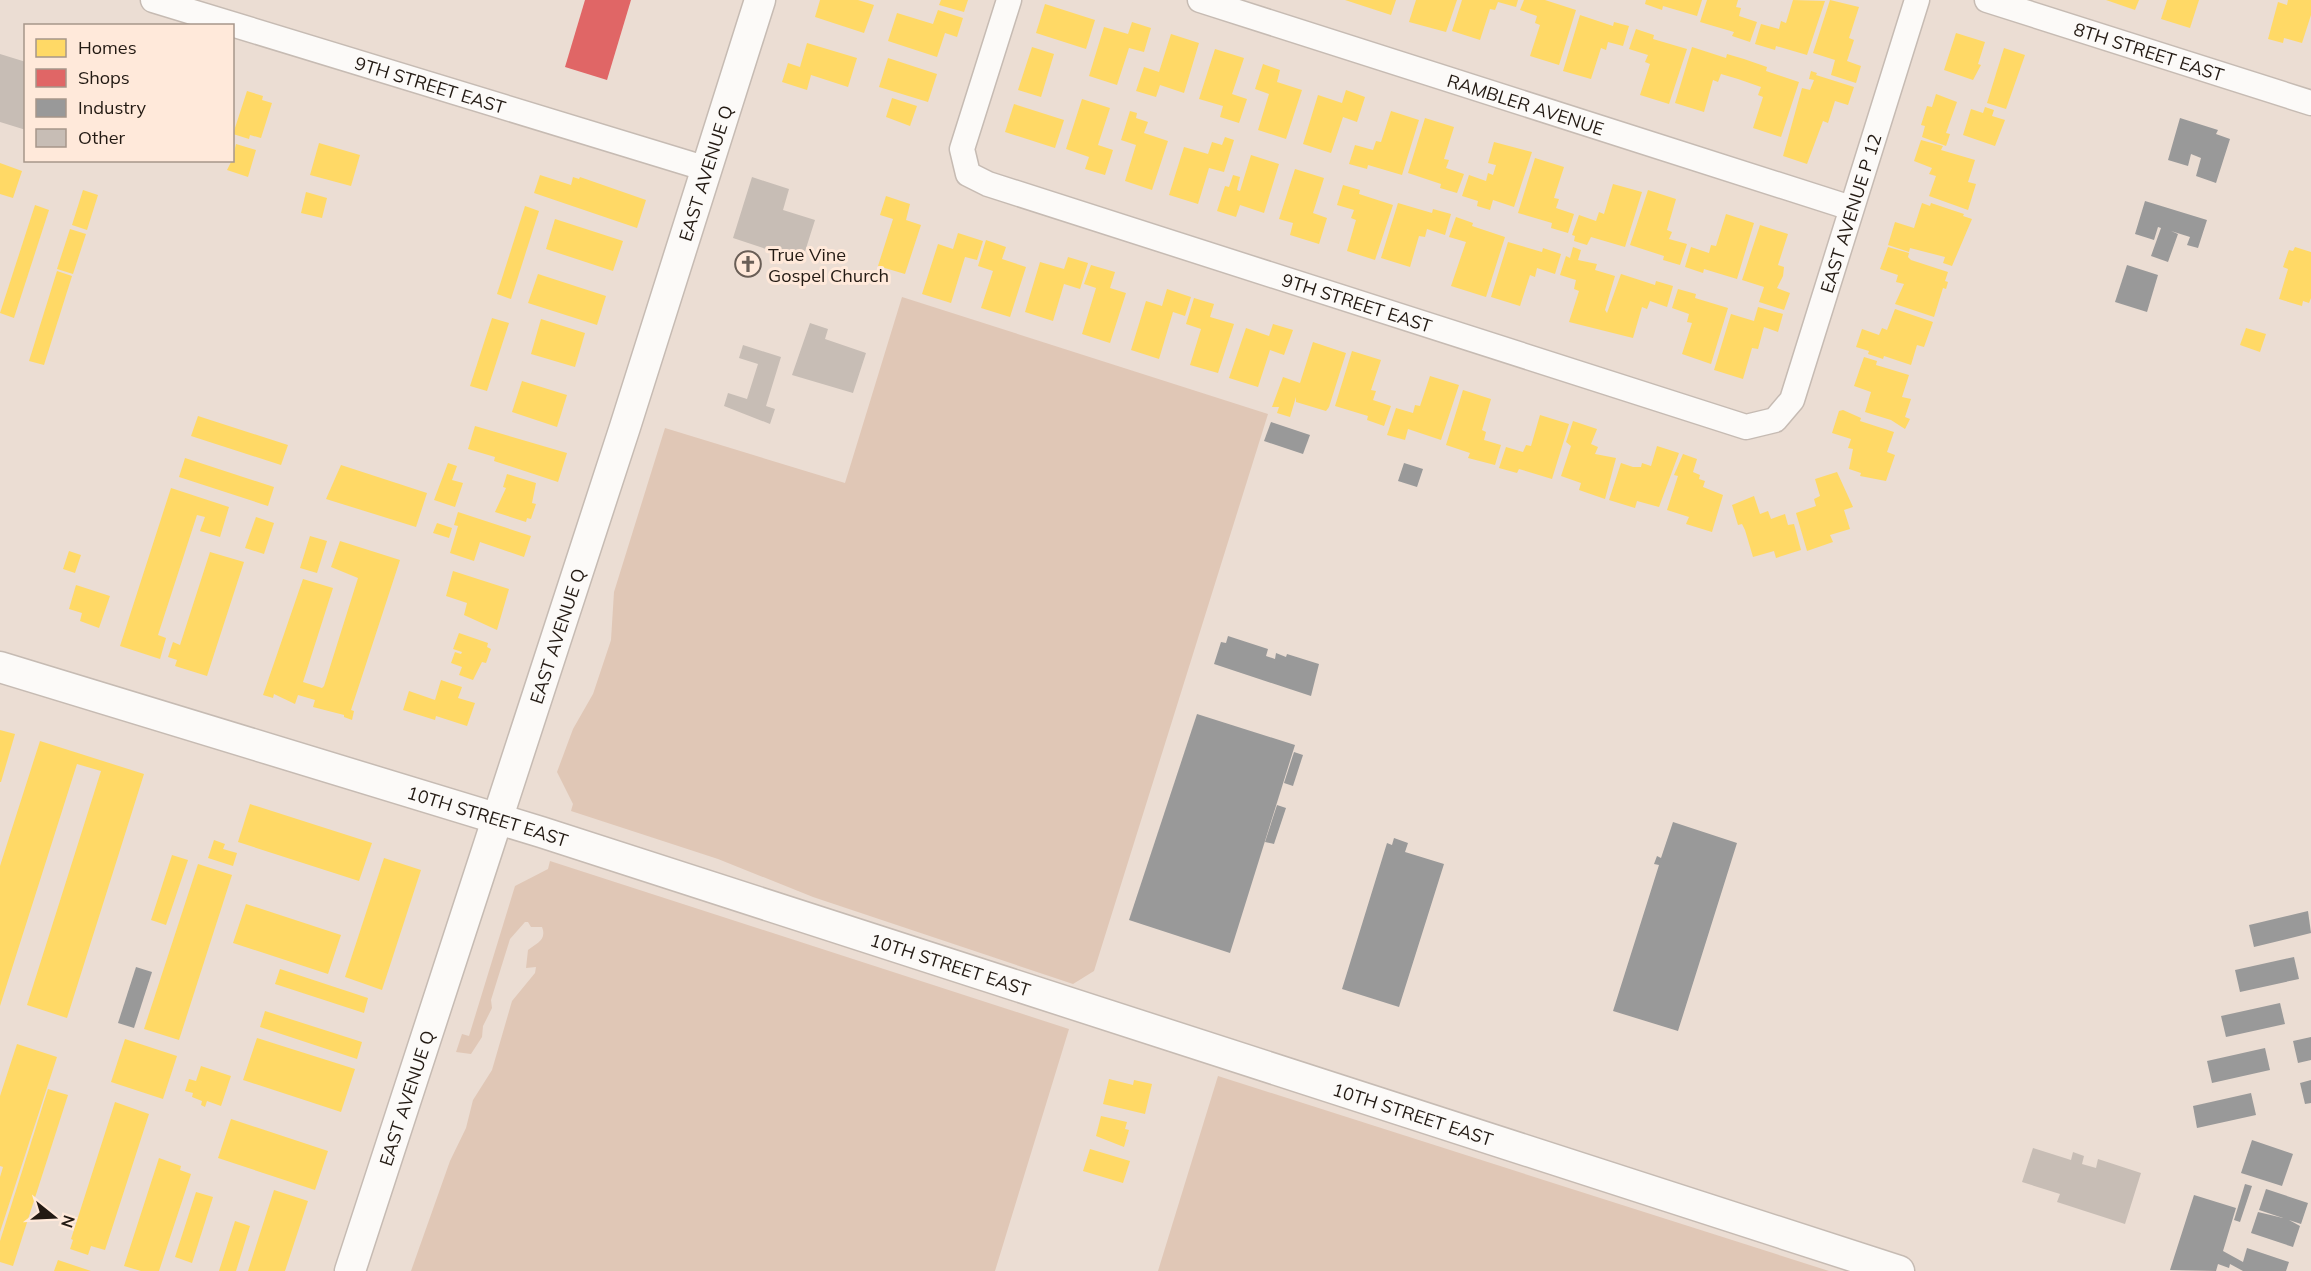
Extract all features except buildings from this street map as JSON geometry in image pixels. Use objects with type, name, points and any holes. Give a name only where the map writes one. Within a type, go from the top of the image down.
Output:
[{"type":"main road","name":"EAST AVENUE Q","points":[[350,1271],[499,819],[760,0]]},
{"type":"main road","name":"10TH STREET EAST","points":[[0,667],[499,819],[1899,1271]]},
{"type":"street","name":"9TH STREET EAST","points":[[153,0],[231,24]]},
{"type":"street","name":"9TH STREET EAST","points":[[1009,0],[962,149],[968,174],[988,184],[1746,427],[1774,420]]},
{"type":"street","name":"RAMBLER AVENUE","points":[[1200,0],[1851,208]]},
{"type":"street","name":"EAST AVENUE P 12","points":[[1774,420],[1792,400],[1917,0]]},
{"type":"street","name":"8TH STREET EAST","points":[[1987,0],[2311,103]]},
{"type":"street","name":"9TH STREET EAST","points":[[234,25],[707,170]]},
{"type":"shaded area","points":[[902,297],[1268,414],[1094,971],[1073,984],[813,897],[718,859],[571,811],[573,804],[557,772],[573,729],[593,694],[611,640],[614,592],[665,428],[845,483]]},
{"type":"shaded area","points":[[550,861],[1069,1029],[995,1271],[411,1271],[450,1161],[466,1128],[473,1100],[492,1070],[512,1001],[535,973],[536,967],[526,968],[528,950],[542,938],[542,927],[531,927],[528,922],[525,922],[510,939],[491,1000],[492,1008],[483,1026],[482,1037],[471,1054],[456,1052],[462,1034],[469,1036],[515,886],[548,869]]},
{"type":"shaded area","points":[[1218,1076],[1829,1271],[1158,1271]]},
{"type":"place","name":"True Vine Gospel Church","points":[[748,264]]}]
